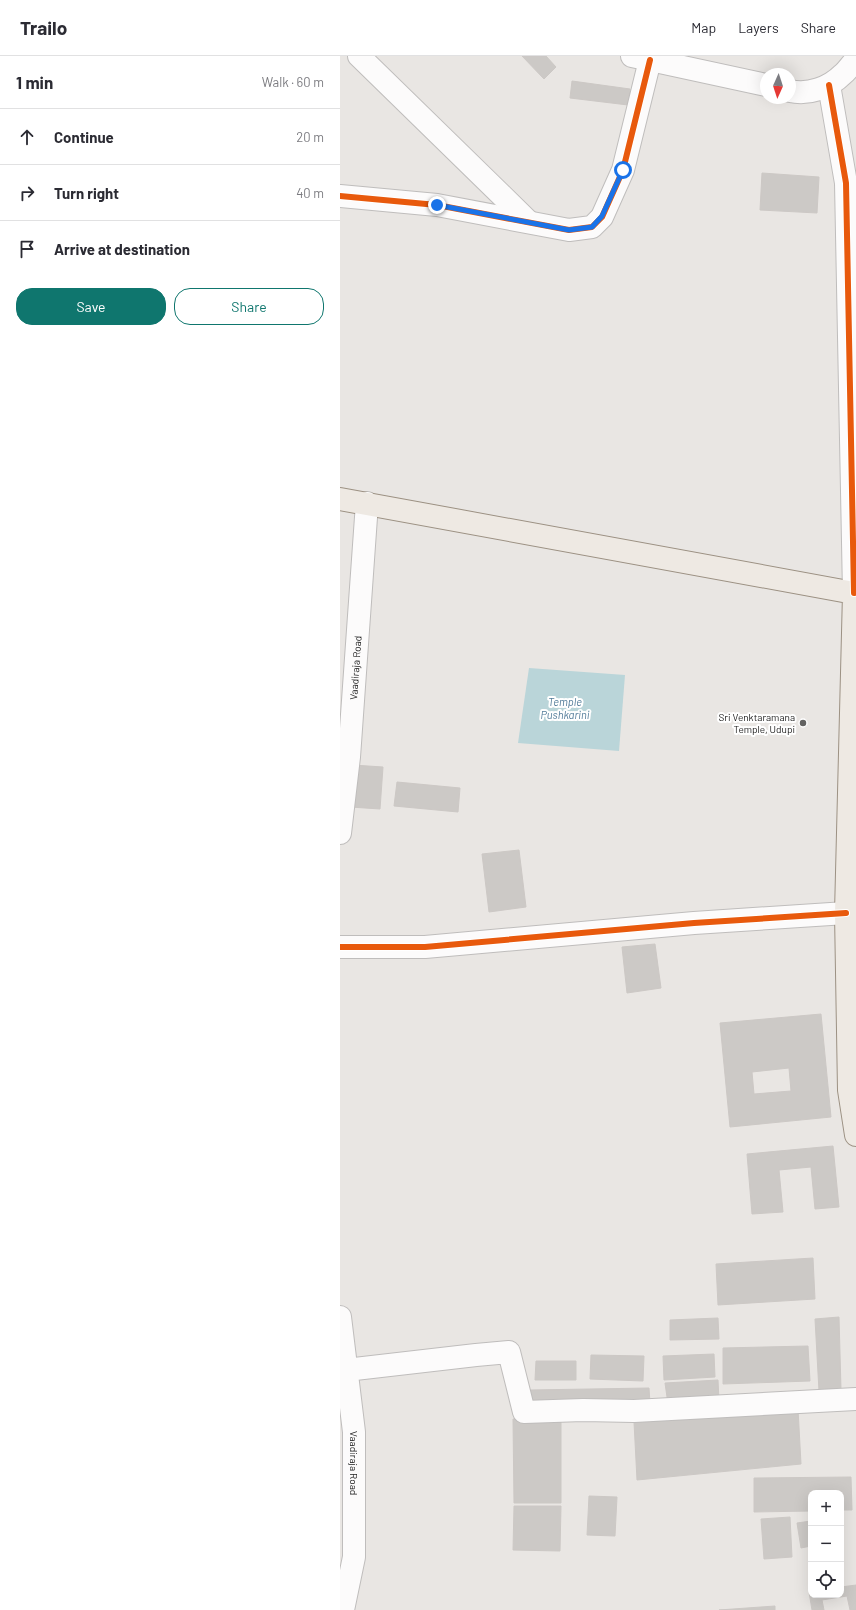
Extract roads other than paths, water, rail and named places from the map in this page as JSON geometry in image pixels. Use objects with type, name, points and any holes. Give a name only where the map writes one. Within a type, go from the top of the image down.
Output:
[{"type":"main road","points":[[340,499],[854,593],[846,913],[852,1088],[856,1135]]},
{"type":"street","points":[[359,56],[529,222]]},
{"type":"street","points":[[340,196],[437,205],[569,230],[592,227],[602,216],[623,170],[641,58],[760,84]]},
{"type":"street","points":[[796,91],[812,92],[829,85],[843,75],[856,60]]},
{"type":"street","points":[[829,85],[851,183],[854,593]]},
{"type":"street","name":"Vaadiraja Road","points":[[340,832],[367,503]]},
{"type":"street","points":[[340,947],[425,947],[694,922],[846,913]]},
{"type":"street","name":"Vaadiraja Road","points":[[340,1317],[354,1432],[354,1556],[344,1610]]},
{"type":"street","points":[[346,1370],[509,1352],[524,1412],[583,1410],[634,1411],[856,1399]]},
{"type":"water","name":"Temple Pushkarini","points":[[529,668],[625,675],[619,751],[518,743]]},
{"type":"place","name":"Sri Venktaramana Temple, Udupi","points":[[803,723]]}]
